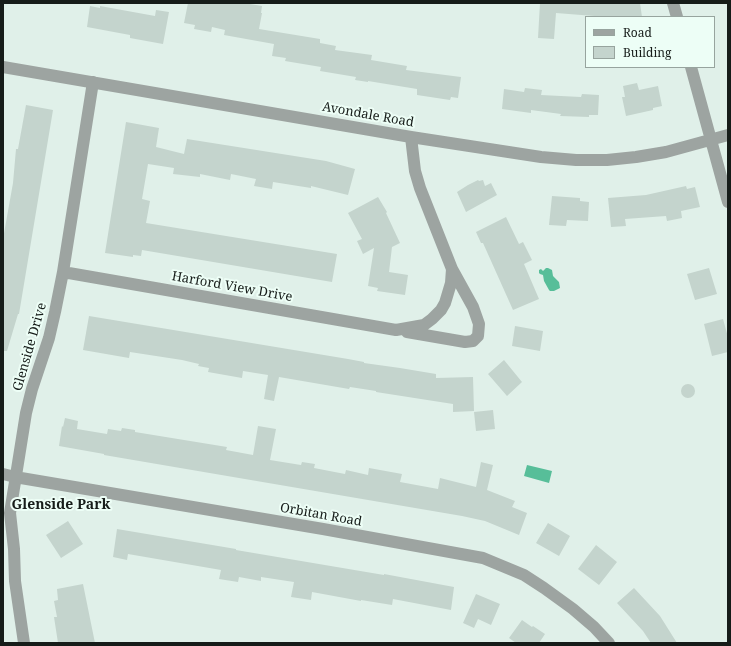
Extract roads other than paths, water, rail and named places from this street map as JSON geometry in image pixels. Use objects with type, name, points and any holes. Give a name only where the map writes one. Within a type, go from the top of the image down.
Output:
[{"type":"street","points":[[673,3],[677,16]]},
{"type":"street","name":"Avondale Road","points":[[3,67],[411,137],[541,157],[576,160],[607,160],[636,157],[666,152],[728,135]]},
{"type":"street","points":[[691,68],[728,202]]},
{"type":"street","name":"Glenside Drive","points":[[24,643],[15,581],[14,549],[10,513],[26,413],[32,389],[49,338],[63,272],[93,82]]},
{"type":"street","name":"Harford View Drive","points":[[63,272],[465,342],[473,341],[478,336],[479,324],[473,307],[452,269],[420,188],[414,171],[411,137]]},
{"type":"street","name":"Harford View Drive","points":[[396,330],[424,326],[432,320],[441,310],[449,294],[452,269]]},
{"type":"street","name":"Orbitan Road","points":[[3,474],[15,478],[323,529],[483,558],[524,575],[544,588],[594,627],[609,643]]},
{"type":"district","name":"Glenside Park","points":[[61,505]]}]
